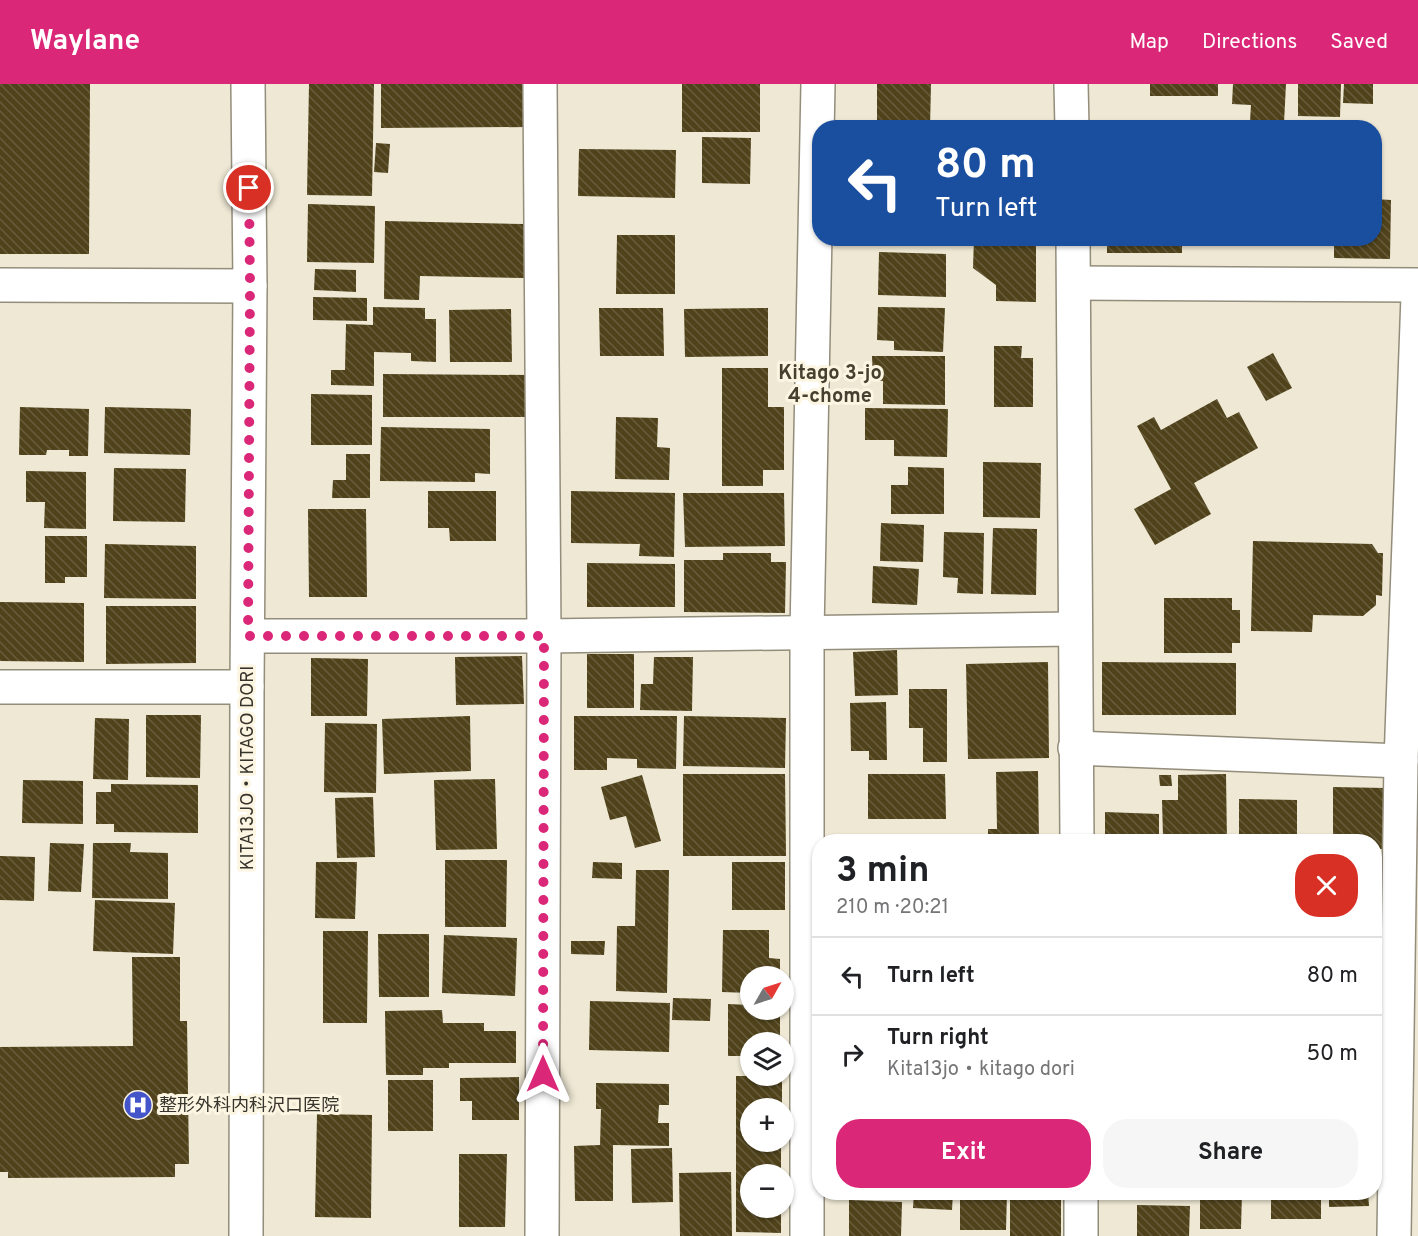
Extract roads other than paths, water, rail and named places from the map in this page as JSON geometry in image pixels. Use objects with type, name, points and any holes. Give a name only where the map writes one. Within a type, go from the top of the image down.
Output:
[{"type":"street","name":"KITA13JO・KITAGO DORI","points":[[246,1236],[250,286],[248,84]]},
{"type":"street","points":[[540,84],[544,636],[542,1236]]},
{"type":"street","points":[[817,120],[818,84]]},
{"type":"street","points":[[1071,84],[1072,120]]},
{"type":"street","points":[[807,1236],[807,632],[815,246]]},
{"type":"street","points":[[1073,246],[1077,834]]},
{"type":"street","points":[[1074,283],[1418,285]]},
{"type":"street","points":[[0,285],[250,286]]},
{"type":"street","points":[[1395,1236],[1385,1131],[1408,997],[1401,761],[1412,626],[1418,296]]},
{"type":"street","points":[[248,636],[544,636],[1075,629]]},
{"type":"street","points":[[0,687],[247,687]]},
{"type":"street","points":[[1075,748],[1401,761]]},
{"type":"street","points":[[1081,1200],[1081,1236]]},
{"type":"place","name":"整形外科内科沢口医院","points":[[138,1105]]},
{"type":"district","name":"Kitago 3-jo 4-chome","points":[[830,384]]}]
